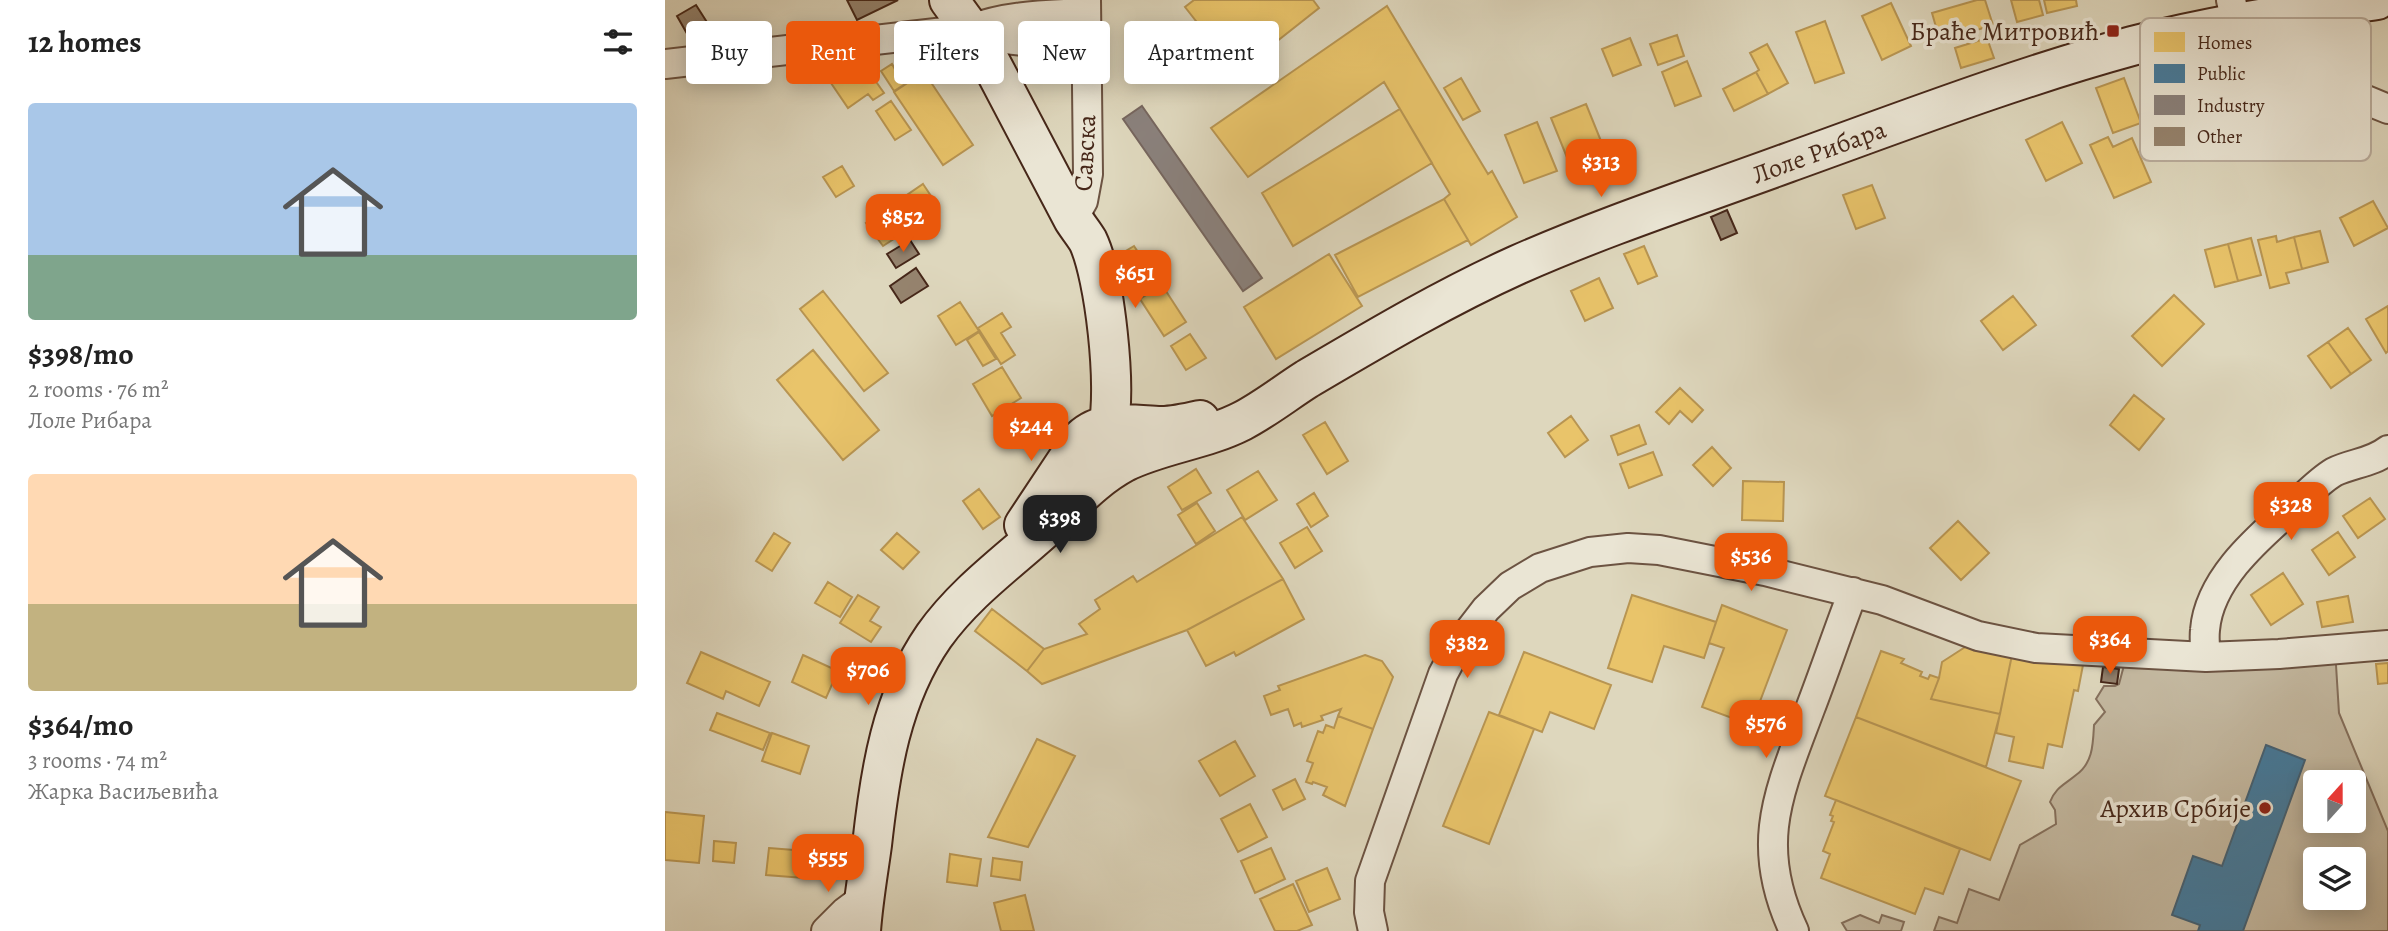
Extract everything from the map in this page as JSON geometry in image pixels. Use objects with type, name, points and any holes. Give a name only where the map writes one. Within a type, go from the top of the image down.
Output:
[{"type":"main road","name":"Лоле Рибара","points":[[2214,18],[2234,11],[2377,0]]},
{"type":"main road","points":[[960,15],[1006,89],[1073,219]]},
{"type":"main road","name":"Лоле Рибара","points":[[863,914],[878,790],[905,688],[935,636],[964,600],[1099,455],[1217,433],[1247,419],[1291,389],[1454,296],[1518,265],[1645,214],[2015,82],[2140,44]]},
{"type":"main road","name":"Савска","points":[[1073,219],[1069,244],[1079,310],[1085,386],[1099,455]]},
{"type":"main road","name":"Лоле Рибара","points":[[992,573],[1051,524],[1099,455]]},
{"type":"street","points":[[665,64],[960,15],[993,39],[1010,42],[1086,17]]},
{"type":"street","name":"Савска","points":[[1073,219],[1083,201],[1088,174],[1086,17]]},
{"type":"street","points":[[2371,102],[2388,109]]},
{"type":"street","points":[[2206,657],[2205,629],[2208,616],[2232,567],[2284,514],[2325,478],[2335,471],[2375,459],[2388,450]]},
{"type":"street","points":[[1373,931],[1369,912],[1370,881],[1443,674],[1459,643],[1476,620],[1510,586],[1540,568],[1558,561],[1590,552],[1628,548],[1706,558],[1853,592],[1903,606],[1978,636],[2036,648],[2206,657],[2388,645]]},
{"type":"street","points":[[1794,931],[1782,905],[1776,880],[1775,812],[1853,592]]},
{"type":"street","points":[[826,931],[845,912],[863,914]]},
{"type":"shaded area","points":[[2335,649],[2339,713],[2363,770],[2303,770],[2303,833],[2366,833],[2366,778],[2388,831],[2388,931],[1934,931],[1939,917],[1957,923],[1969,889],[1999,900],[2020,845],[2056,824],[2055,810],[2050,802],[2052,797],[2086,765],[2091,753],[2094,725],[2105,712],[2096,699],[2104,686],[2119,684],[2127,654]]},
{"type":"shaded area","points":[[1860,915],[1879,923],[1882,915],[1904,922],[1901,931],[1847,931],[1842,923]]},
{"type":"building: Homes","points":[[1194,0],[1313,0],[1319,8],[1279,40],[1279,21],[1196,21],[1185,7]]},
{"type":"building: Homes","points":[[1985,0],[1993,25],[1940,41],[1932,13]]},
{"type":"building: Homes","points":[[2011,0],[2039,0],[2043,15],[2017,22]]},
{"type":"building: Homes","points":[[2044,0],[2076,0],[2077,6],[2047,13]]},
{"type":"building: Homes","points":[[1891,3],[1911,46],[1882,60],[1862,16]]},
{"type":"building: Homes","points":[[1387,6],[1488,174],[1492,171],[1517,217],[1471,245],[1444,199],[1450,194],[1384,82],[1248,177],[1211,128],[1274,84],[1279,84],[1279,81]]},
{"type":"building: Homes","points":[[1825,21],[1844,73],[1815,83],[1796,32]]},
{"type":"building: Homes","points":[[1677,35],[1684,56],[1658,65],[1650,44]]},
{"type":"building: Homes","points":[[1630,38],[1641,65],[1613,76],[1602,49]]},
{"type":"building: Homes","points":[[1987,38],[1994,58],[1961,68],[1955,48]]},
{"type":"building: Homes","points":[[1767,44],[1788,83],[1768,94],[1756,72],[1759,70],[1750,53]]},
{"type":"building: Homes","points":[[1687,61],[1701,96],[1675,106],[1662,72]]},
{"type":"building: Homes","points":[[892,64],[894,84],[905,84],[894,91],[881,71]]},
{"type":"building: Homes","points":[[1756,72],[1768,94],[1734,111],[1723,89]]},
{"type":"building: Homes","points":[[1461,78],[1480,111],[1463,120],[1444,88]]},
{"type":"building: Homes","points":[[2124,78],[2140,123],[2113,133],[2096,88]]},
{"type":"building: Homes","points":[[832,84],[878,84],[884,93],[873,100],[868,94],[848,108]]},
{"type":"building: Homes","points":[[906,84],[932,84],[973,145],[943,165],[894,92]]},
{"type":"building: Homes","points":[[891,101],[911,130],[895,140],[876,111]]},
{"type":"building: Homes","points":[[1586,104],[1603,146],[1568,160],[1551,118]]},
{"type":"building: Homes","points":[[1400,109],[1432,163],[1293,246],[1262,193]]},
{"type":"building: Homes","points":[[1537,122],[1557,171],[1524,183],[1505,135]]},
{"type":"building: Homes","points":[[2062,122],[2082,163],[2046,181],[2026,140]]},
{"type":"building: Homes","points":[[2108,137],[2113,147],[2132,138],[2151,182],[2114,198],[2090,145]]},
{"type":"building: Homes","points":[[842,166],[854,186],[836,197],[823,177]]},
{"type":"building: Homes","points":[[923,184],[931,196],[914,207],[923,220],[910,229],[900,216],[891,222],[900,235],[883,246],[866,223]]},
{"type":"building: Homes","points":[[1872,185],[1885,218],[1856,229],[1843,195]]},
{"type":"building: Homes","points":[[1444,199],[1468,240],[1358,297],[1335,255]]},
{"type":"building: Homes","points":[[2373,201],[2388,228],[2354,246],[2340,218]]},
{"type":"building: Homes","points":[[2320,231],[2328,262],[2302,269],[2294,237]]},
{"type":"building: Homes","points":[[2276,236],[2277,242],[2294,237],[2302,269],[2286,273],[2289,283],[2270,288],[2258,240]]},
{"type":"building: Homes","points":[[2251,238],[2261,275],[2238,281],[2228,244]]},
{"type":"building: Homes","points":[[2228,244],[2238,281],[2215,287],[2205,250]]},
{"type":"building: Homes","points":[[1134,246],[1159,284],[1143,295],[1129,274],[1136,271],[1124,252]]},
{"type":"building: Homes","points":[[1644,246],[1657,276],[1638,284],[1624,254]]},
{"type":"building: Homes","points":[[1329,254],[1362,306],[1276,359],[1244,307]]},
{"type":"building: Homes","points":[[1599,278],[1613,308],[1585,321],[1571,291]]},
{"type":"building: Homes","points":[[1162,285],[1186,322],[1164,336],[1140,299]]},
{"type":"building: Homes","points":[[823,291],[888,373],[864,391],[800,309]]},
{"type":"building: Homes","points":[[2174,295],[2204,324],[2162,366],[2132,336]]},
{"type":"building: Homes","points":[[2013,296],[2036,325],[2003,350],[1981,321]]},
{"type":"building: Homes","points":[[960,302],[979,331],[956,345],[938,316]]},
{"type":"building: Homes","points":[[2388,306],[2388,351],[2386,353],[2366,319]]},
{"type":"building: Homes","points":[[1002,313],[1011,327],[1001,333],[1015,355],[1001,364],[978,328]]},
{"type":"building: Homes","points":[[2348,328],[2371,360],[2351,374],[2328,342]]},
{"type":"building: Homes","points":[[979,332],[996,359],[983,366],[967,340]]},
{"type":"building: Homes","points":[[1190,334],[1206,358],[1186,370],[1171,346]]},
{"type":"building: Homes","points":[[2328,342],[2351,374],[2331,388],[2308,356]]},
{"type":"building: Homes","points":[[813,350],[879,430],[843,460],[777,380]]},
{"type":"building: Homes","points":[[1002,367],[1021,398],[992,416],[973,384]]},
{"type":"building: Homes","points":[[1680,388],[1703,410],[1692,422],[1680,411],[1669,424],[1656,412]]},
{"type":"building: Homes","points":[[2134,395],[2164,419],[2139,450],[2110,425]]},
{"type":"building: Homes","points":[[1571,416],[1588,440],[1565,457],[1548,433]]},
{"type":"building: Homes","points":[[1325,422],[1348,461],[1327,474],[1303,435]]},
{"type":"building: Homes","points":[[1639,425],[1646,444],[1618,455],[1611,436]]},
{"type":"building: Homes","points":[[1712,447],[1731,468],[1713,486],[1693,465]]},
{"type":"building: Homes","points":[[1653,452],[1662,475],[1629,488],[1620,464]]},
{"type":"building: Homes","points":[[1196,469],[1211,493],[1182,510],[1168,487]]},
{"type":"building: Homes","points":[[1258,471],[1277,500],[1245,520],[1227,490]]},
{"type":"building: Homes","points":[[1743,481],[1784,482],[1783,521],[1742,520]]},
{"type":"building: Homes","points":[[979,489],[1000,517],[983,529],[963,501]]},
{"type":"building: Homes","points":[[1314,493],[1328,516],[1311,527],[1297,504]]},
{"type":"building: Homes","points":[[2370,498],[2385,519],[2358,538],[2343,516]]},
{"type":"building: Homes","points":[[1197,503],[1215,531],[1196,544],[1178,515]]},
{"type":"building: Homes","points":[[1242,517],[1283,579],[1187,630],[1042,684],[1027,671],[1044,649],[1087,634],[1079,624],[1100,609],[1095,600],[1133,576],[1137,582]]},
{"type":"building: Homes","points":[[1958,521],[1989,553],[1961,580],[1930,548]]},
{"type":"building: Homes","points":[[1307,527],[1322,551],[1295,568],[1280,543]]},
{"type":"building: Homes","points":[[2338,532],[2355,557],[2329,575],[2312,550]]},
{"type":"building: Homes","points":[[774,533],[790,543],[772,571],[756,561]]},
{"type":"building: Homes","points":[[897,533],[919,552],[903,569],[881,550]]},
{"type":"building: Homes","points":[[2283,573],[2303,604],[2271,625],[2251,595]]},
{"type":"building: Homes","points":[[1283,579],[1304,619],[1236,656],[1234,652],[1206,666],[1187,630]]},
{"type":"building: Homes","points":[[828,582],[852,597],[840,617],[815,603]]},
{"type":"building: Homes","points":[[858,595],[879,607],[870,621],[881,627],[871,642],[840,623]]},
{"type":"building: Homes","points":[[1632,595],[1716,622],[1704,658],[1664,646],[1652,682],[1608,668]]},
{"type":"building: Homes","points":[[2348,596],[2353,622],[2322,627],[2317,602]]},
{"type":"building: Homes","points":[[1722,605],[1787,630],[1751,725],[1702,707],[1724,648],[1709,643]]},
{"type":"building: Homes","points":[[992,609],[1044,649],[1027,671],[975,631]]},
{"type":"building: Homes","points":[[1973,642],[2013,650],[2000,714],[1931,699],[1942,662]]},
{"type":"building: Homes","points":[[2013,650],[2083,665],[2078,691],[2074,690],[2062,747],[2048,744],[2043,768],[2009,761],[2014,737],[1996,733]]},
{"type":"building: Homes","points":[[1881,651],[1904,659],[1901,663],[1922,672],[1920,676],[1928,679],[1930,675],[1939,678],[1931,699],[2000,714],[1986,767],[1856,717]]},
{"type":"building: Homes","points":[[701,652],[770,682],[759,706],[726,691],[723,699],[687,683]]},
{"type":"building: Homes","points":[[1524,652],[1611,685],[1594,729],[1550,712],[1542,732],[1499,715]]},
{"type":"building: Homes","points":[[803,655],[838,671],[826,698],[792,682]]},
{"type":"building: Homes","points":[[1365,655],[1382,661],[1393,677],[1373,729],[1338,716],[1341,709],[1321,716],[1323,720],[1302,727],[1301,723],[1294,726],[1288,709],[1271,715],[1264,696],[1280,690],[1278,686]]},
{"type":"building: Homes","points":[[2388,663],[2388,683],[2378,684],[2376,664]]},
{"type":"building: Homes","points":[[1489,712],[1534,729],[1489,844],[1443,826]]},
{"type":"building: Homes","points":[[717,713],[770,733],[763,750],[710,730]]},
{"type":"building: Homes","points":[[1338,716],[1373,729],[1345,806],[1323,795],[1327,787],[1306,782],[1313,763],[1307,761],[1318,731],[1323,733],[1326,725],[1334,728]]},
{"type":"building: Homes","points":[[1856,717],[2021,781],[1990,860],[1825,796]]},
{"type":"building: Homes","points":[[772,733],[809,746],[800,774],[762,761]]},
{"type":"building: Homes","points":[[1037,739],[1075,756],[1028,847],[988,837]]},
{"type":"building: Homes","points":[[1235,741],[1255,776],[1220,796],[1199,761]]},
{"type":"building: Homes","points":[[1295,779],[1305,799],[1283,810],[1273,790]]},
{"type":"building: Homes","points":[[1836,800],[1960,849],[1943,894],[1925,888],[1915,914],[1821,878],[1830,854],[1823,851],[1834,822],[1831,821],[1833,816],[1830,815]]},
{"type":"building: Homes","points":[[1250,804],[1267,837],[1238,852],[1221,819]]},
{"type":"building: Homes","points":[[665,812],[704,816],[699,863],[665,860]]},
{"type":"building: Homes","points":[[714,841],[736,843],[734,863],[713,861]]},
{"type":"building: Homes","points":[[808,844],[829,846],[826,879],[805,877]]},
{"type":"building: Homes","points":[[769,848],[806,851],[804,878],[766,875]]},
{"type":"building: Homes","points":[[1271,848],[1285,879],[1255,893],[1241,861]]},
{"type":"building: Homes","points":[[950,854],[981,859],[977,886],[947,882]]},
{"type":"building: Homes","points":[[993,858],[1022,862],[1020,880],[991,876]]},
{"type":"building: Homes","points":[[1327,868],[1340,899],[1309,912],[1296,881]]},
{"type":"building: Homes","points":[[1293,884],[1312,925],[1297,931],[1275,931],[1260,899]]},
{"type":"building: Homes","points":[[1025,895],[1034,931],[1001,931],[994,903]]},
{"type":"building: Public","name":"Архив Србије","points":[[2266,745],[2305,760],[2243,931],[2198,931],[2200,925],[2172,915],[2193,856],[2222,866]]},
{"type":"building: Industry","points":[[1142,106],[1262,278],[1243,291],[1123,119]]},
{"type":"building: Other","points":[[847,0],[898,0],[857,20]]},
{"type":"building: Other","points":[[696,5],[706,21],[686,21],[686,32],[677,16]]},
{"type":"building: Other","points":[[1727,210],[1737,233],[1721,240],[1711,217]]},
{"type":"building: Other","points":[[910,240],[919,254],[896,268],[887,254]]},
{"type":"building: Other","points":[[916,268],[928,286],[901,303],[890,286]]},
{"type":"building: Other","points":[[2103,667],[2119,669],[2117,684],[2101,682]]},
{"type":"place","name":"Браће Митровић","points":[[2113,31]]},
{"type":"place","name":"Архив Србије","points":[[2265,808]]}]
